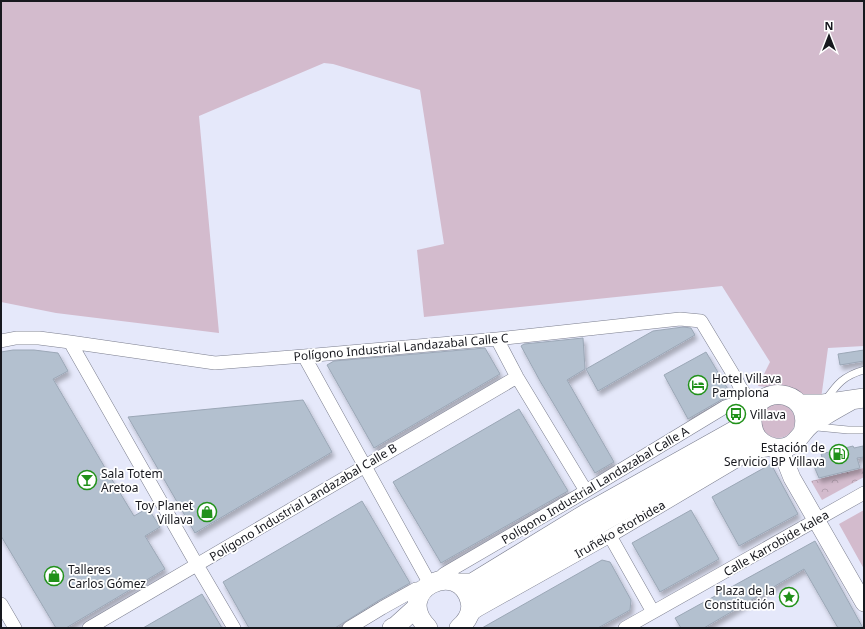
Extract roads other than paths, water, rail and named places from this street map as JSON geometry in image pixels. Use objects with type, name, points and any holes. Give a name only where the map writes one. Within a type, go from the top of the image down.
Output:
[{"type":"main road","points":[[457,583],[472,583],[585,514],[737,429],[766,397],[776,395],[788,396],[794,399],[803,410],[805,418],[805,431]]},
{"type":"main road","points":[[799,404],[823,404],[857,400]]},
{"type":"main road","points":[[755,410],[753,429],[755,435],[772,446],[788,446],[795,442],[805,431],[857,400]]},
{"type":"main road","name":"Iruñeko etorbidea","points":[[466,616],[483,593],[696,468],[744,444],[772,446]]},
{"type":"main road","points":[[428,628],[419,615],[417,607],[421,593],[431,584],[451,581],[464,588],[468,595],[466,616]]},
{"type":"main road","points":[[392,628],[417,607]]},
{"type":"street","name":"Polígono Industrial Landazabal Calle C","points":[[1,341],[16,338],[39,338],[215,363],[497,339],[680,319],[701,321],[736,379],[738,385],[755,410]]},
{"type":"street","points":[[497,339],[517,376],[586,491]]},
{"type":"street","points":[[70,342],[234,628]]},
{"type":"street","points":[[304,356],[431,584]]},
{"type":"street","name":"Polígono Industrial Landazabal Calle B","points":[[89,628],[517,376]]},
{"type":"street","name":"Polígono Industrial Landazabal Calle A","points":[[349,628],[416,589],[431,584],[444,574],[725,407],[734,404],[755,410]]},
{"type":"street","points":[[792,478],[791,458],[805,431]]},
{"type":"street","points":[[772,446],[864,603]]},
{"type":"street","name":"Iruñeko etorbidea","points":[[466,616],[610,536],[750,453],[772,446]]},
{"type":"street","name":"Calle Karrobide kalea","points":[[625,628],[864,493]]},
{"type":"street","points":[[610,536],[653,612]]},
{"type":"street","points":[[1,604],[15,628]]},
{"type":"lane","points":[[823,404],[840,381],[854,373],[864,370]]},
{"type":"lane","points":[[805,431],[817,427],[864,430]]},
{"type":"place","name":"Hotel Villava Pamplona","points":[[698,385]]},
{"type":"place","name":"Villava","points":[[736,414]]},
{"type":"place","name":"Estación de Servicio BP Villava","points":[[839,454]]},
{"type":"place","name":"Sala Totem Aretoa","points":[[87,480]]},
{"type":"place","name":"Toy Planet Villava","points":[[207,512]]},
{"type":"place","name":"Talleres Carlos Gómez","points":[[54,576]]},
{"type":"place","name":"Plaza de la Constitución","points":[[789,597]]}]
